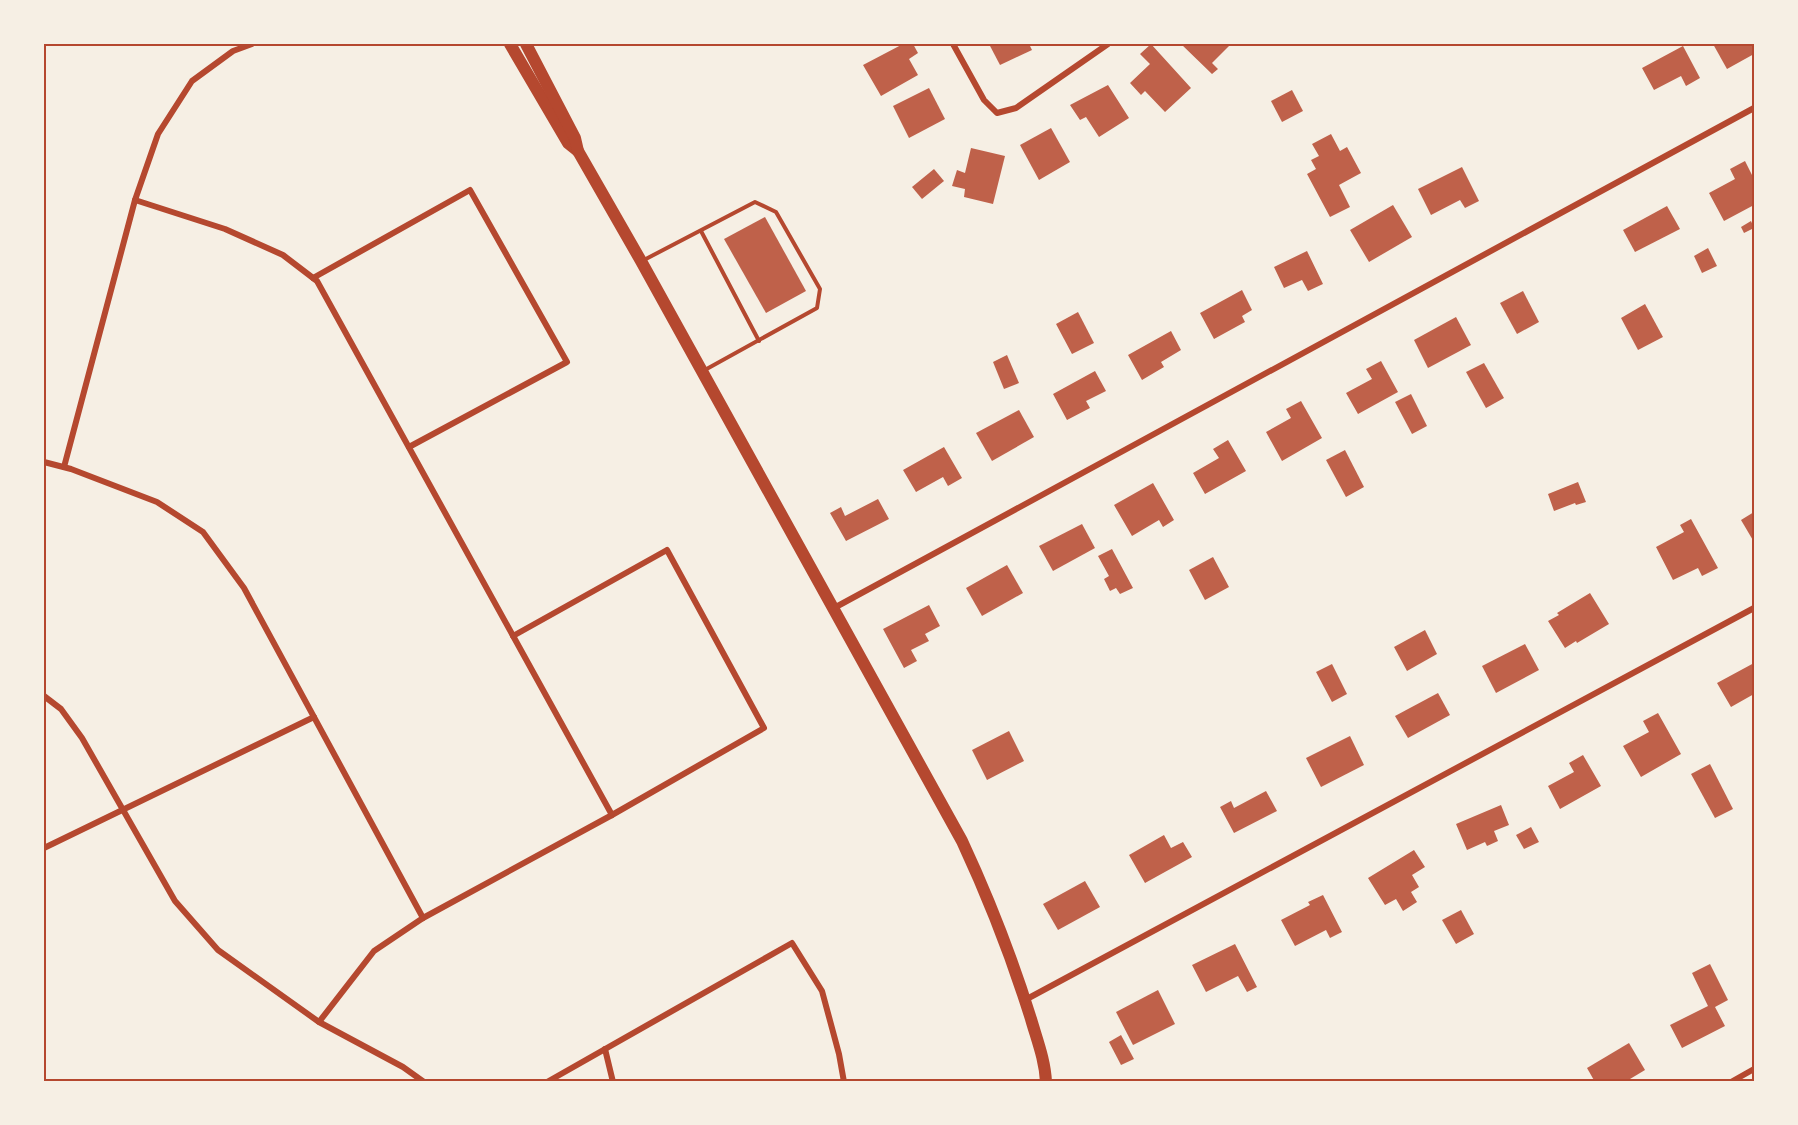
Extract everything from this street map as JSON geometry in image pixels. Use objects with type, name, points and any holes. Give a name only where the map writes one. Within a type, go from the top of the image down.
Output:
[{"type":"main road","points":[[510,44],[568,143],[578,151]]},
{"type":"main road","points":[[526,44],[575,138],[578,151],[703,371],[962,842],[985,891],[1025,1000],[1045,1066],[1046,1082]]},
{"type":"street","points":[[64,467],[135,200],[158,134],[192,81],[232,51],[252,44]]},
{"type":"street","points":[[953,44],[984,100],[997,113],[1016,108],[1108,44]]},
{"type":"street","points":[[834,608],[1755,108]]},
{"type":"street","points":[[313,278],[470,190],[567,362],[409,447]]},
{"type":"street","points":[[135,200],[225,229],[283,255],[317,281],[612,815]]},
{"type":"street","points":[[44,462],[64,467],[157,502],[203,532],[244,588],[423,918]]},
{"type":"street","points":[[320,1022],[374,951],[423,918],[612,815],[764,728],[667,550],[513,636]]},
{"type":"street","points":[[1025,1000],[1755,608]]},
{"type":"street","points":[[44,696],[61,709],[82,738],[176,901],[218,950],[320,1022],[403,1067],[424,1082]]},
{"type":"street","points":[[44,848],[314,717]]},
{"type":"street","points":[[547,1082],[792,943],[822,991],[844,1082]]},
{"type":"street","points":[[605,1049],[613,1082]]},
{"type":"street","points":[[1731,1082],[1755,1069]]},
{"type":"lane","points":[[641,261],[755,202],[776,212],[820,289],[817,308],[703,371]]},
{"type":"lane","points":[[701,231],[759,340]]},
{"type":"building","points":[[903,44],[913,44],[918,53],[909,59],[918,75],[881,96],[863,65]]},
{"type":"building","points":[[989,44],[1029,44],[1032,50],[1000,65]]},
{"type":"building","points":[[1151,44],[1191,88],[1165,112],[1145,91],[1141,95],[1130,83],[1150,64],[1140,54]]},
{"type":"building","points":[[1181,44],[1231,44],[1212,63],[1218,69],[1212,74]]},
{"type":"building","points":[[1713,44],[1754,44],[1754,54],[1727,69]]},
{"type":"building","points":[[1683,46],[1700,78],[1686,86],[1681,76],[1654,90],[1642,68]]},
{"type":"building","points":[[1108,85],[1129,118],[1099,137],[1086,117],[1080,120],[1070,105]]},
{"type":"building","points":[[929,88],[945,119],[909,138],[893,106]]},
{"type":"building","points":[[1292,90],[1303,111],[1282,122],[1271,101]]},
{"type":"building","points":[[1051,128],[1070,162],[1039,180],[1020,145]]},
{"type":"building","points":[[1331,134],[1340,151],[1347,147],[1361,173],[1339,185],[1350,207],[1330,217],[1307,174],[1316,169],[1311,160],[1319,156],[1312,144]]},
{"type":"building","points":[[971,148],[1005,156],[993,204],[964,197],[965,189],[952,186],[957,170],[965,173]]},
{"type":"building","points":[[1745,161],[1754,179],[1754,205],[1724,221],[1709,193],[1735,179],[1730,169]]},
{"type":"building","points":[[1462,167],[1479,201],[1465,208],[1460,200],[1431,215],[1418,189]]},
{"type":"building","points":[[934,169],[944,181],[922,199],[912,187]]},
{"type":"building","points":[[1393,205],[1412,237],[1369,262],[1350,230]]},
{"type":"building","points":[[1667,206],[1680,229],[1635,252],[1623,230]]},
{"type":"building","points":[[765,217],[806,291],[766,313],[724,239]]},
{"type":"building","points":[[1751,221],[1754,228],[1744,233],[1741,227]]},
{"type":"building","points":[[1708,248],[1717,266],[1702,273],[1694,256]]},
{"type":"building","points":[[1307,251],[1323,284],[1308,291],[1302,280],[1284,288],[1274,267]]},
{"type":"building","points":[[1242,290],[1252,310],[1242,316],[1245,322],[1214,339],[1200,313]]},
{"type":"building","points":[[1523,291],[1539,322],[1517,334],[1500,303]]},
{"type":"building","points":[[1645,304],[1663,337],[1638,350],[1621,318]]},
{"type":"building","points":[[1078,312],[1094,343],[1072,354],[1056,324]]},
{"type":"building","points":[[1456,317],[1471,345],[1428,368],[1414,340]]},
{"type":"building","points":[[1171,331],[1181,350],[1161,362],[1164,367],[1142,380],[1128,355]]},
{"type":"building","points":[[1007,355],[1019,383],[1004,389],[993,362]]},
{"type":"building","points":[[1381,361],[1398,392],[1358,414],[1346,393],[1372,379],[1366,369]]},
{"type":"building","points":[[1484,363],[1504,398],[1486,408],[1466,372]]},
{"type":"building","points":[[1095,371],[1106,391],[1086,401],[1090,408],[1067,420],[1053,394]]},
{"type":"building","points":[[1411,394],[1427,426],[1412,434],[1395,402]]},
{"type":"building","points":[[1301,401],[1322,438],[1282,461],[1266,432],[1291,418],[1286,409]]},
{"type":"building","points":[[1019,410],[1034,437],[992,461],[976,433]]},
{"type":"building","points":[[1228,440],[1246,471],[1205,494],[1193,473],[1219,458],[1213,449]]},
{"type":"building","points":[[944,447],[962,478],[948,486],[943,477],[916,492],[903,470]]},
{"type":"building","points":[[1345,450],[1364,487],[1346,497],[1326,460]]},
{"type":"building","points":[[1578,482],[1586,502],[1576,505],[1575,503],[1554,511],[1548,494]]},
{"type":"building","points":[[1153,483],[1174,520],[1163,527],[1159,520],[1132,536],[1114,505]]},
{"type":"building","points":[[878,499],[889,519],[846,541],[830,513],[841,507],[845,516]]},
{"type":"building","points":[[1754,512],[1754,542],[1741,520]]},
{"type":"building","points":[[1691,519],[1718,568],[1702,576],[1698,568],[1673,580],[1656,547],[1684,532],[1680,525]]},
{"type":"building","points":[[1082,524],[1095,548],[1053,571],[1039,546]]},
{"type":"building","points":[[1112,549],[1133,588],[1120,594],[1116,588],[1110,591],[1104,579],[1109,576],[1098,556]]},
{"type":"building","points":[[1213,557],[1229,587],[1205,600],[1189,570]]},
{"type":"building","points":[[1007,565],[1023,593],[982,616],[966,588]]},
{"type":"building","points":[[1590,593],[1609,624],[1565,648],[1548,621]]},
{"type":"building","points":[[929,605],[940,626],[925,634],[929,641],[911,650],[917,661],[904,668],[883,629]]},
{"type":"building","points":[[1425,630],[1437,654],[1407,671],[1394,647]]},
{"type":"building","points":[[1525,644],[1539,670],[1496,693],[1482,666]]},
{"type":"building","points":[[1754,663],[1754,694],[1731,707],[1717,683]]},
{"type":"building","points":[[1332,664],[1347,694],[1332,702],[1316,672]]},
{"type":"building","points":[[1438,693],[1450,715],[1408,738],[1395,716]]},
{"type":"building","points":[[1658,713],[1681,754],[1641,777],[1623,746],[1649,732],[1643,721]]},
{"type":"building","points":[[1009,731],[1024,761],[987,780],[972,750]]},
{"type":"building","points":[[1350,736],[1364,765],[1321,787],[1306,758]]},
{"type":"building","points":[[1583,755],[1601,786],[1560,809],[1548,786],[1574,772],[1569,763]]},
{"type":"building","points":[[1710,764],[1733,809],[1715,818],[1691,774]]},
{"type":"building","points":[[1266,791],[1277,811],[1234,833],[1220,807],[1231,801],[1234,808]]},
{"type":"building","points":[[1501,805],[1509,825],[1494,831],[1498,841],[1487,846],[1485,842],[1467,850],[1456,824]]},
{"type":"building","points":[[1531,827],[1539,842],[1524,849],[1516,835]]},
{"type":"building","points":[[1164,835],[1171,848],[1183,842],[1192,857],[1145,883],[1129,855]]},
{"type":"building","points":[[1414,850],[1425,867],[1412,875],[1419,887],[1411,892],[1417,902],[1403,911],[1396,899],[1385,905],[1368,878]]},
{"type":"building","points":[[1085,881],[1100,907],[1058,930],[1043,904]]},
{"type":"building","points":[[1323,895],[1342,932],[1330,938],[1326,930],[1295,946],[1281,920],[1310,905],[1308,902]]},
{"type":"building","points":[[1461,910],[1474,934],[1456,944],[1442,920]]},
{"type":"building","points":[[1235,944],[1257,987],[1247,992],[1238,976],[1206,992],[1192,965]]},
{"type":"building","points":[[1710,964],[1728,1000],[1715,1007],[1725,1026],[1682,1048],[1670,1025],[1708,1006],[1692,973]]},
{"type":"building","points":[[1158,990],[1175,1024],[1133,1045],[1116,1012]]},
{"type":"building","points":[[1121,1035],[1134,1059],[1121,1065],[1109,1042]]},
{"type":"building","points":[[1629,1043],[1645,1070],[1625,1082],[1595,1082],[1587,1068]]}]
